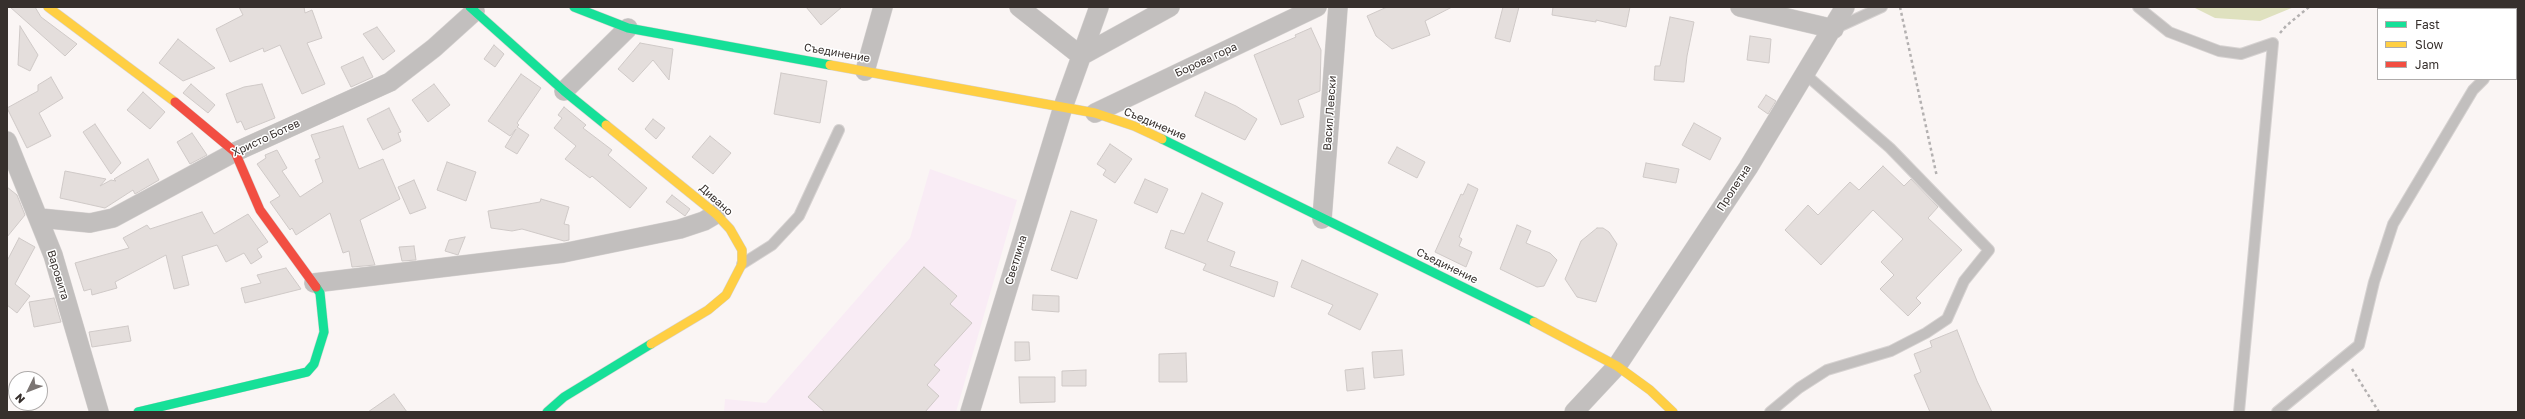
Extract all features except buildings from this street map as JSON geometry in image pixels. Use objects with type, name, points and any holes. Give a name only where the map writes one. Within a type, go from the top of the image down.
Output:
[{"type":"street","points":[[48,7],[153,84],[235,152],[260,210],[320,293],[324,332],[314,364],[306,372],[138,412]]},
{"type":"street","name":"Съединение","points":[[574,7],[628,28],[1095,113],[1134,126],[1211,162],[1322,218],[1508,308],[1617,366],[1650,390],[1673,412]]},
{"type":"street","points":[[865,70],[883,7]]},
{"type":"street","points":[[1019,7],[1081,56],[1170,7]]},
{"type":"street","name":"Светлина","points":[[970,412],[1062,108],[1099,7]]},
{"type":"street","name":"Борова гора","points":[[1095,113],[1317,7]]},
{"type":"street","name":"Васил Левски","points":[[1322,218],[1338,7]]},
{"type":"street","points":[[1740,7],[1834,29]]},
{"type":"street","name":"Пролетна","points":[[1574,412],[1617,366],[1748,168],[1834,29],[1845,7]]},
{"type":"street","name":"Христо Ботев","points":[[40,218],[90,223],[113,218],[235,152],[390,82],[434,48],[472,9]]},
{"type":"street","name":"Дивано","points":[[472,9],[564,91],[716,214],[730,228],[742,250],[742,264]]},
{"type":"street","points":[[564,91],[628,28]]},
{"type":"street","name":"Варовита","points":[[7,141],[40,218],[53,255],[99,412]]},
{"type":"street","points":[[314,283],[563,253],[680,228],[704,221],[716,214]]},
{"type":"street","points":[[551,411],[592,378],[708,310],[726,295],[742,264]]},
{"type":"lane","points":[[1834,29],[1882,7]]},
{"type":"lane","points":[[2138,7],[2169,32],[2219,50],[2242,54],[2273,43],[2239,412]]},
{"type":"lane","points":[[1770,412],[1799,388],[1827,370],[1891,351],[1926,333],[1947,319],[1964,281],[1989,250],[1890,148],[1805,74]]},
{"type":"lane","points":[[2277,412],[2359,345],[2374,282],[2393,224],[2473,90],[2483,80]]},
{"type":"lane","points":[[742,264],[772,245],[799,216],[839,130]]},
{"type":"path","points":[[1900,7],[1943,203]]},
{"type":"path","points":[[2273,43],[2286,26],[2309,7]]},
{"type":"path","points":[[2345,356],[2379,412]]},
{"type":"shaded area","points":[[930,169],[1017,200],[956,412],[724,412],[725,399],[766,403],[910,238]]},
{"type":"green space","points":[[2193,7],[2294,7],[2260,21],[2215,18]]},
{"type":"traffic: fast","points":[[470,7],[564,91],[606,125]]},
{"type":"traffic: fast","points":[[574,7],[628,28],[830,65]]},
{"type":"traffic: fast","points":[[1162,139],[1534,322]]},
{"type":"traffic: fast","points":[[138,412],[307,372],[314,364],[324,332],[320,293],[316,287]]},
{"type":"traffic: fast","points":[[547,412],[564,397],[651,344]]},
{"type":"traffic: slow","points":[[48,7],[175,102]]},
{"type":"traffic: slow","points":[[830,65],[1095,113],[1134,126],[1162,139]]},
{"type":"traffic: slow","points":[[606,125],[716,214],[730,229],[742,250],[742,264],[726,295],[708,310],[651,344]]},
{"type":"traffic: slow","points":[[1534,322],[1617,366],[1650,390],[1673,412]]},
{"type":"traffic: jam","points":[[175,102],[235,152],[260,210],[316,287]]}]
